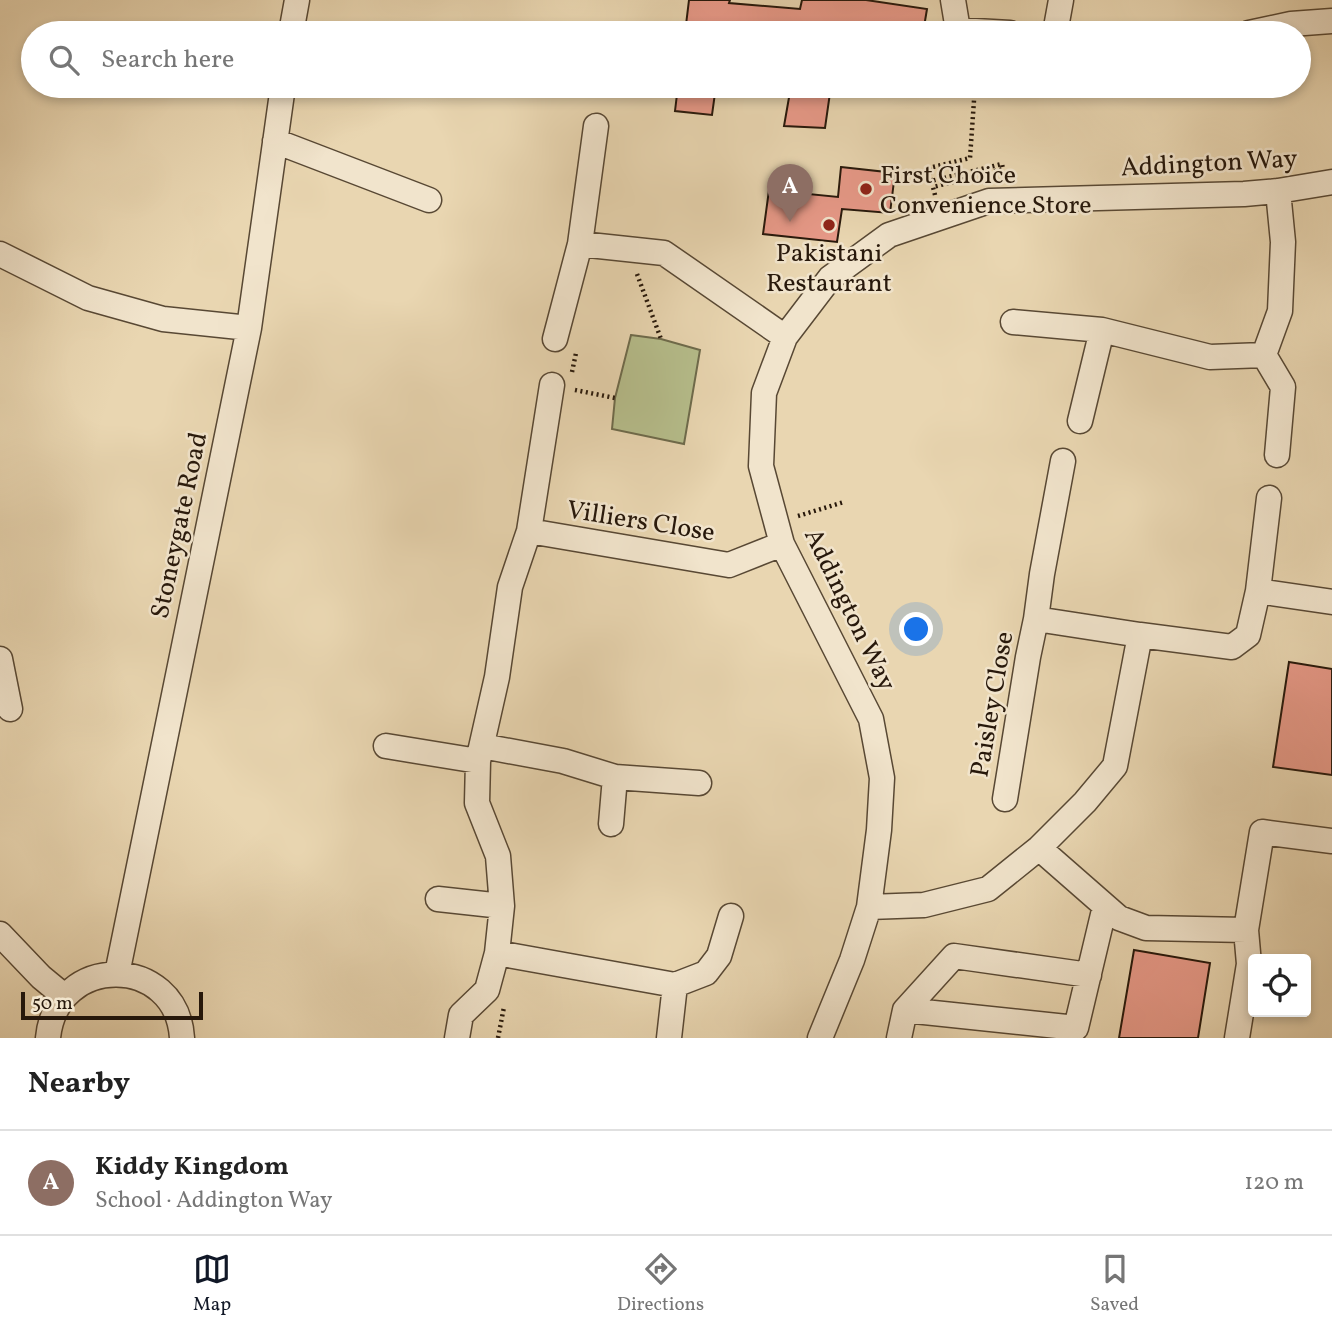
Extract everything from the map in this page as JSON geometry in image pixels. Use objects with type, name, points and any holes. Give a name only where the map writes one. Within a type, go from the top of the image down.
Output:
[{"type":"street","points":[[293,21],[297,0]]},
{"type":"street","points":[[953,0],[956,21]]},
{"type":"street","points":[[1057,21],[1061,0]]},
{"type":"street","points":[[1311,23],[1332,21]]},
{"type":"street","name":"Stoneygate Road","points":[[117,974],[249,328],[281,98]]},
{"type":"street","points":[[555,339],[580,244],[596,126]]},
{"type":"street","points":[[275,141],[429,200]]},
{"type":"street","name":"Addington Way","points":[[820,1038],[852,960],[869,907],[879,830],[882,778],[872,719],[779,533],[761,466],[764,393],[785,337],[809,289],[830,278],[889,235],[989,201],[1244,194],[1332,182]]},
{"type":"street","points":[[1264,355],[1280,311],[1283,242],[1278,191]]},
{"type":"street","points":[[580,244],[664,253],[785,337]]},
{"type":"street","points":[[0,254],[88,298],[163,319],[249,328]]},
{"type":"street","points":[[1013,322],[1102,330],[1210,357],[1264,355]]},
{"type":"street","points":[[1080,421],[1102,330]]},
{"type":"street","points":[[1264,355],[1283,387],[1277,455]]},
{"type":"street","name":"Villiers Close","points":[[457,1038],[461,1016],[487,990],[497,953],[502,906],[498,856],[477,803],[480,754],[497,677],[510,587],[529,531],[561,387]]},
{"type":"street","name":"Paisley Close","points":[[1005,799],[1063,461]]},
{"type":"street","name":"Paisley Close","points":[[1036,619],[1232,647],[1248,635],[1258,591],[1269,498]]},
{"type":"street","name":"Villiers Close","points":[[529,531],[729,565],[779,533]]},
{"type":"street","points":[[1258,591],[1332,602]]},
{"type":"street","points":[[869,907],[924,905],[988,889],[1040,848],[1085,802],[1115,765],[1140,635]]},
{"type":"street","points":[[0,659],[10,709]]},
{"type":"street","points":[[386,746],[563,761],[615,777],[699,783]]},
{"type":"street","points":[[611,824],[615,777]]},
{"type":"street","points":[[1237,1038],[1250,964],[1246,930],[1262,832],[1332,841]]},
{"type":"street","points":[[1040,848],[1119,918],[1146,928],[1246,930]]},
{"type":"street","points":[[438,899],[502,906]]},
{"type":"street","points":[[905,1010],[1076,1028],[1105,906]]},
{"type":"street","points":[[497,953],[675,985],[706,973],[719,956],[731,916]]},
{"type":"street","points":[[0,934],[41,977],[64,996]]},
{"type":"street","points":[[899,1038],[905,1010],[954,956],[1089,975]]},
{"type":"street","points":[[48,1038],[55,1011],[64,996],[80,984],[98,976],[117,974],[139,978],[158,989],[173,1005],[181,1026],[182,1038]]},
{"type":"street","points":[[670,1029],[675,985]]},
{"type":"path","points":[[935,198],[933,187],[1003,169],[1002,164],[931,181],[929,168],[970,158],[974,98]]},
{"type":"path","points":[[628,250],[661,339]]},
{"type":"path","points":[[561,387],[615,398]]},
{"type":"path","points":[[779,533],[844,502]]},
{"type":"green space","points":[[631,335],[661,339],[700,350],[684,444],[612,429],[615,398]]},
{"type":"building","points":[[689,0],[730,0],[729,3],[800,9],[802,0],[866,0],[927,9],[925,21],[686,21]]},
{"type":"building","points":[[677,98],[714,98],[712,115],[675,111]]},
{"type":"building","points":[[789,98],[829,98],[825,128],[784,126]]},
{"type":"building","points":[[841,167],[895,173],[890,213],[842,209],[837,242],[763,234],[769,190],[838,197]]},
{"type":"building","points":[[1289,662],[1332,669],[1332,775],[1273,767]]},
{"type":"building","points":[[1134,950],[1210,963],[1198,1038],[1119,1038]]},
{"type":"place","name":"First Choice Convenience Store","points":[[866,189]]},
{"type":"place","name":"Kiddy Kingdom","points":[[790,222]]},
{"type":"place","name":"Pakistani Restaurant","points":[[829,225]]}]
